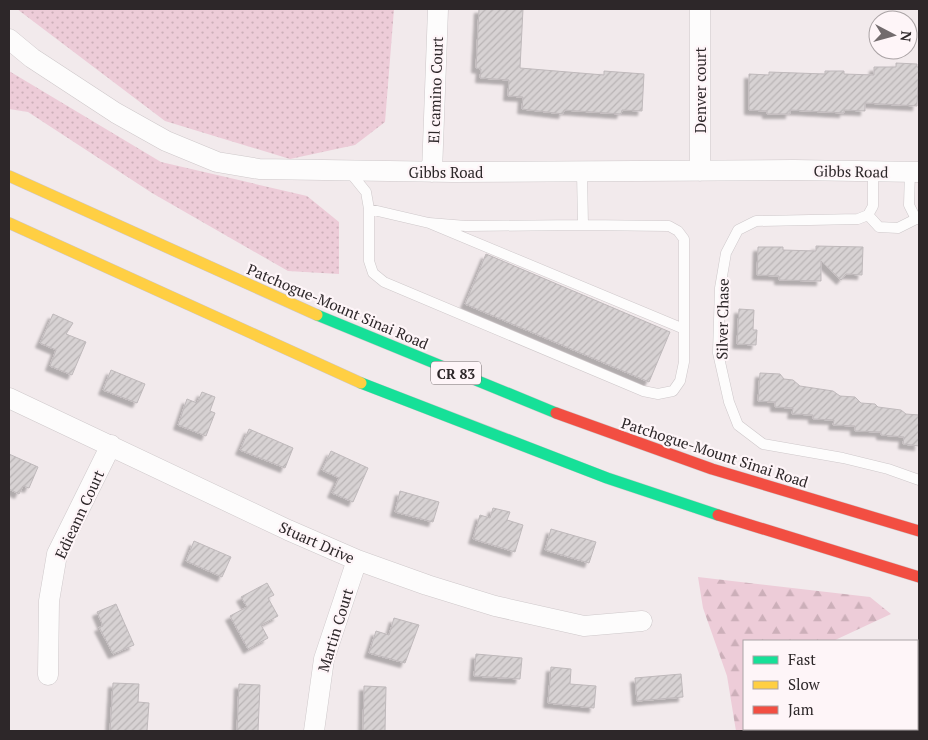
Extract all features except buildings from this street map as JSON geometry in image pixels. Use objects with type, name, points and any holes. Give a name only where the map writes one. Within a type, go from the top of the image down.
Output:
[{"type":"highway","name":"Patchogue-Mount Sinai Road","points":[[9,176],[326,318],[508,395],[633,441],[844,510],[919,531]]},
{"type":"highway","points":[[9,223],[336,373],[490,433],[607,478],[704,511],[919,577]]},
{"type":"street","name":"El camino Court","points":[[432,172],[438,9]]},
{"type":"street","name":"Denver court","points":[[700,9],[700,171]]},
{"type":"street","name":"Gibbs Road","points":[[9,39],[32,58],[116,113],[166,141],[217,162],[259,169],[432,172],[914,171]]},
{"type":"street","name":"Stuart Drive","points":[[9,398],[357,560],[495,606],[584,626],[642,621]]},
{"type":"street","name":"Edieann Court","points":[[48,675],[48,601],[57,554],[111,445]]},
{"type":"street","name":"Martin Court","points":[[314,731],[324,659],[357,560]]},
{"type":"lane","points":[[349,171],[366,192],[369,209],[369,261],[372,273],[384,282],[643,391],[658,394],[673,391],[680,381],[684,362],[684,239],[678,231],[670,226],[466,226],[429,222],[369,209]]},
{"type":"lane","points":[[873,171],[873,206],[868,215],[879,227],[898,228],[918,219],[909,204],[914,171]]},
{"type":"lane","points":[[582,172],[583,225]]},
{"type":"lane","name":"Silver Chase","points":[[868,215],[858,219],[756,220],[738,230],[726,253],[720,288],[718,353],[729,402],[738,425],[763,444],[843,458],[888,469],[919,480]]},
{"type":"lane","points":[[429,222],[684,329]]},
{"type":"green space","points":[[17,9],[394,9],[385,122],[355,145],[290,159],[165,121]]},
{"type":"green space","points":[[9,71],[161,162],[307,196],[339,222],[339,274],[288,271],[152,193],[28,112],[9,109]]},
{"type":"green space","points":[[698,577],[870,597],[891,614],[835,640],[743,640],[743,730],[918,730],[919,657],[919,731],[736,731],[727,676],[703,608]]},
{"type":"traffic: fast","points":[[317,315],[556,413]]},
{"type":"traffic: fast","points":[[361,383],[607,478],[718,515]]},
{"type":"traffic: slow","points":[[9,176],[317,315]]},
{"type":"traffic: slow","points":[[9,223],[361,383]]},
{"type":"traffic: jam","points":[[556,413],[712,469],[919,531]]},
{"type":"traffic: jam","points":[[718,515],[919,577]]}]
